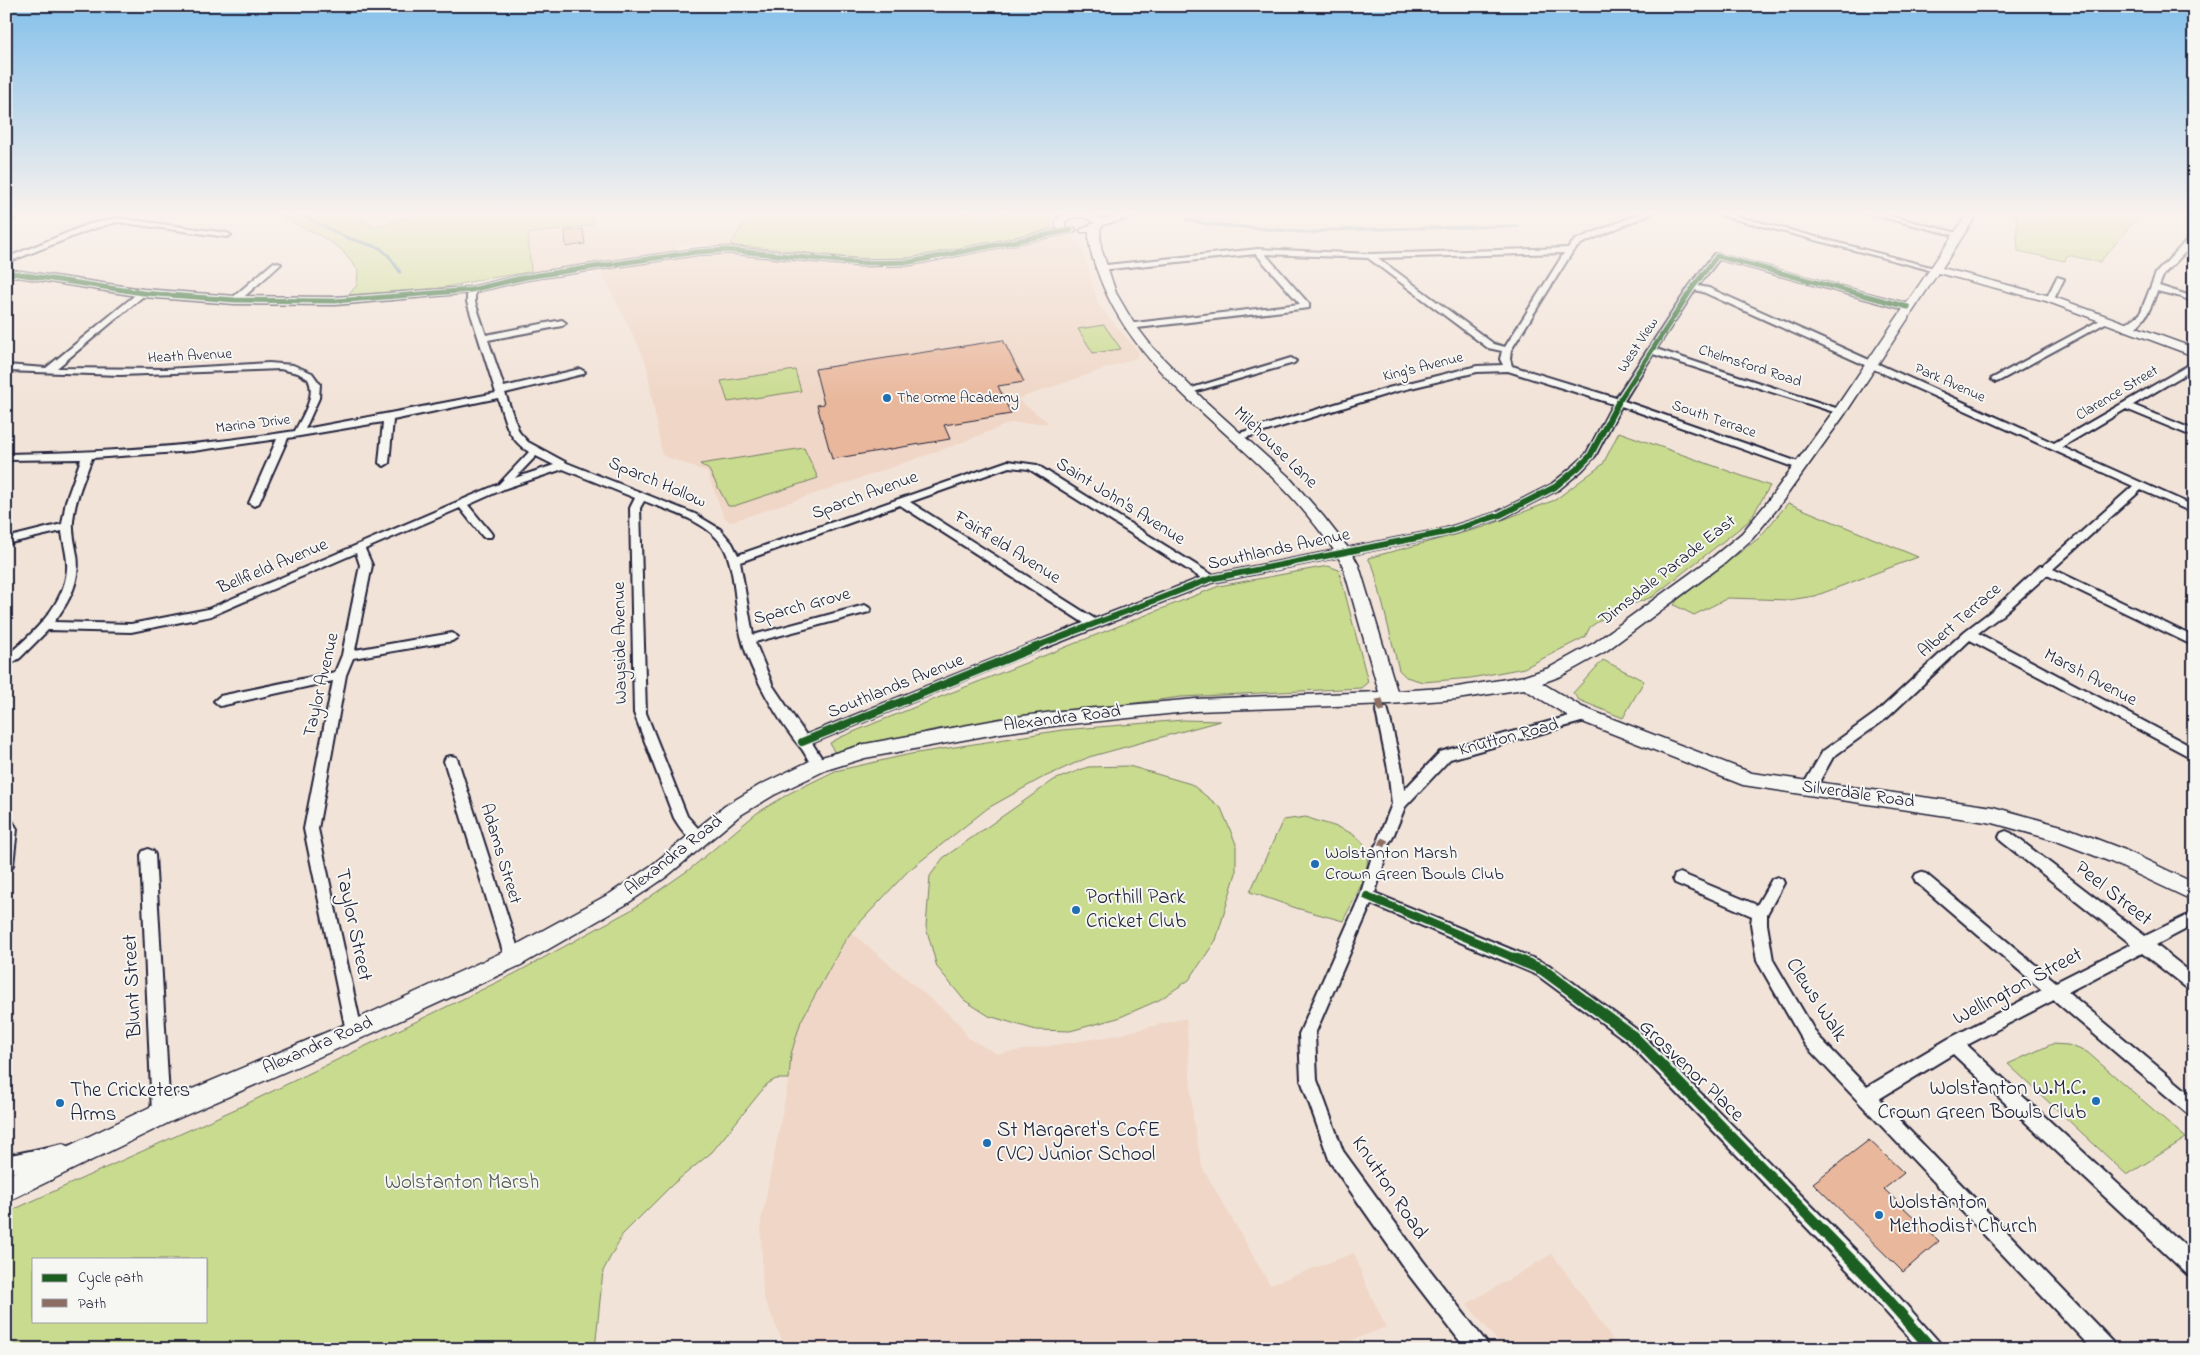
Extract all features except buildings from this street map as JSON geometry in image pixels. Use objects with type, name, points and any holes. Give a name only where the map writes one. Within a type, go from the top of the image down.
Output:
[{"type":"main road","points":[[34,276],[143,293],[235,300],[335,301],[471,290],[531,276]]},
{"type":"main road","name":"Milehouse Lane","points":[[1103,276],[1112,299],[1130,326],[1160,364],[1302,500],[1344,551],[1351,566],[1386,705]]},
{"type":"main road","name":"Dimsdale Parade East","points":[[1386,705],[1527,682],[1555,672],[1600,647],[1719,560],[1746,536],[1771,507],[1840,411],[1929,276]]},
{"type":"main road","points":[[1945,276],[1976,286],[1998,286],[2050,299],[2194,352]]},
{"type":"main road","name":"Silverdale Road","points":[[1527,682],[1576,712],[1750,780],[1993,815],[2048,830],[2118,856],[2194,893]]},
{"type":"main road","name":"Alexandra Road","points":[[6,1189],[161,1114],[354,1031],[513,958],[618,899],[659,871],[732,811],[767,790],[819,765],[865,752],[1001,726],[1061,718],[1196,705],[1386,705]]},
{"type":"street","points":[[235,300],[263,276]]},
{"type":"street","points":[[1130,326],[1306,306],[1280,276]]},
{"type":"street","points":[[1397,276],[1491,346],[1508,350]]},
{"type":"street","points":[[1508,368],[1505,359],[1508,350],[1554,276]]},
{"type":"street","name":"West View","points":[[1618,402],[1650,350],[1702,276]]},
{"type":"street","name":"West View","points":[[1792,276],[1908,308]]},
{"type":"street","points":[[2126,328],[2144,315],[2160,276]]},
{"type":"street","points":[[2050,299],[2060,279]]},
{"type":"street","name":"Park Avenue","points":[[1693,287],[1714,294],[2056,446],[2194,510]]},
{"type":"street","points":[[2156,288],[2184,295],[2194,300]]},
{"type":"street","name":"Sparch Hollow","points":[[471,290],[471,302],[482,339],[514,433],[524,444],[564,465],[692,516],[716,531],[728,546],[734,560],[748,640],[767,687],[819,765]]},
{"type":"street","points":[[48,371],[143,293]]},
{"type":"street","points":[[1996,379],[2107,320]]},
{"type":"street","points":[[482,339],[562,323]]},
{"type":"street","name":"Chelmsford Road","points":[[1650,350],[1840,411]]},
{"type":"street","points":[[1187,391],[1290,361]]},
{"type":"street","name":"Clarence Street","points":[[2056,446],[2194,365]]},
{"type":"street","name":"Heath Avenue","points":[[6,368],[48,371],[152,373],[267,366],[297,369],[311,377],[317,388],[298,434]]},
{"type":"street","name":"King's Avenue","points":[[1238,437],[1391,390],[1477,369],[1508,368],[1618,402]]},
{"type":"street","name":"Marina Drive","points":[[6,457],[86,457],[298,434],[388,419],[501,393],[580,372]]},
{"type":"street","name":"South Terrace","points":[[1618,402],[1800,466]]},
{"type":"street","name":"Southlands Avenue","points":[[802,742],[1210,579],[1447,532],[1500,515],[1554,487],[1578,468],[1590,456],[1618,402]]},
{"type":"street","points":[[2126,405],[2194,434]]},
{"type":"street","points":[[384,463],[388,419]]},
{"type":"street","points":[[254,503],[284,436]]},
{"type":"street","name":"Bellfield Avenue","points":[[502,486],[535,451]]},
{"type":"street","points":[[6,663],[46,626],[67,592],[72,577],[73,555],[67,526],[76,487],[86,457]]},
{"type":"street","name":"Sparch Avenue","points":[[734,560],[1008,464]]},
{"type":"street","name":"Saint John's Avenue","points":[[1008,464],[1033,467],[1210,579]]},
{"type":"street","name":"Bellfield Avenue","points":[[46,626],[131,628],[211,612],[360,550],[502,486],[564,465]]},
{"type":"street","name":"Albert Terrace","points":[[1809,787],[1828,754],[1882,715],[1969,634],[1998,612],[2044,569],[2140,486]]},
{"type":"street","name":"Wayside Avenue","points":[[642,495],[636,508],[640,713],[681,818],[686,826],[699,837]]},
{"type":"street","name":"Fairfield Avenue","points":[[901,501],[1094,624]]},
{"type":"street","points":[[463,504],[487,535]]},
{"type":"street","points":[[6,541],[67,526]]},
{"type":"street","name":"Taylor Avenue","points":[[311,829],[340,675],[348,655],[366,565],[360,550]]},
{"type":"street","points":[[2044,569],[2194,642]]},
{"type":"street","name":"Sparch Grove","points":[[748,640],[865,609]]},
{"type":"street","name":"Marsh Avenue","points":[[1969,634],[2194,754]]},
{"type":"street","points":[[348,655],[452,637]]},
{"type":"street","points":[[220,701],[340,675]]},
{"type":"street","points":[[1386,705],[1396,769],[1399,804]]},
{"type":"street","name":"Knutton Road","points":[[1479,1349],[1416,1268],[1336,1156],[1309,1080],[1307,1034],[1367,896],[1399,804],[1445,755],[1587,716]]},
{"type":"street","name":"Adams Street","points":[[451,761],[513,958]]},
{"type":"street","points":[[6,823],[10,830],[6,865]]},
{"type":"street","name":"Taylor Street","points":[[311,829],[354,1031]]},
{"type":"street","name":"Peel Street","points":[[2006,837],[2194,984]]},
{"type":"street","name":"Blunt Street","points":[[148,855],[161,1114]]},
{"type":"street","points":[[1921,878],[2194,1108]]},
{"type":"street","points":[[1680,879],[1760,913],[1777,883]]},
{"type":"street","name":"Grosvenor Place","points":[[1367,896],[1543,970],[1634,1037],[1744,1147],[1868,1277],[1932,1349]]},
{"type":"street","name":"Clews Walk","points":[[1760,913],[1759,924],[1765,961],[1812,1040],[1865,1098],[2106,1349]]},
{"type":"street","name":"Wellington Street","points":[[1865,1098],[1954,1044],[2194,918]]},
{"type":"street","points":[[1954,1044],[2194,1267]]},
{"type":"street","points":[[6,1165],[90,1148]]},
{"type":"shaded area","name":"The Orme Academy","points":[[604,276],[1090,276],[1099,306],[1139,352],[1136,358],[1017,399],[1049,423],[1010,423],[955,445],[730,522],[724,517],[707,472],[662,455],[646,362]]},
{"type":"shaded area","name":"St Margaret's CofE (VC) Junior School","points":[[851,932],[959,1023],[968,1038],[997,1054],[1113,1036],[1186,1018],[1193,1119],[1202,1167],[1270,1285],[1354,1253],[1366,1285],[1386,1327],[1329,1349],[786,1349],[763,1296],[761,1222],[789,1079],[791,1054],[801,1021]]},
{"type":"shaded area","points":[[1552,1254],[1619,1349],[1504,1349],[1467,1304]]},
{"type":"green space","points":[[358,276],[503,276],[441,288],[345,299],[357,285]]},
{"type":"green space","points":[[1104,325],[1121,349],[1093,353],[1078,329]]},
{"type":"green space","points":[[795,370],[801,391],[728,402],[721,381]]},
{"type":"green space","points":[[1619,432],[1770,486],[1749,521],[1652,597],[1614,611],[1590,627],[1585,637],[1524,668],[1471,678],[1423,682],[1406,677],[1399,670],[1374,569],[1368,558],[1484,527],[1555,500],[1603,464]]},
{"type":"green space","points":[[804,448],[818,478],[734,506],[728,506],[709,470],[700,464]]},
{"type":"green space","points":[[1788,503],[1918,557],[1815,596],[1789,600],[1728,598],[1694,615],[1674,605],[1677,600],[1759,538]]},
{"type":"green space","points":[[1328,566],[1339,570],[1368,682],[1361,688],[1181,697],[937,729],[834,752],[830,743],[875,723],[1219,586]]},
{"type":"green space","points":[[1603,660],[1644,681],[1623,718],[1579,700],[1573,693]]},
{"type":"green space","name":"Wolstanton Marsh","points":[[1183,720],[1220,721],[1089,757],[1040,779],[988,808],[908,871],[851,932],[843,944],[801,1021],[791,1054],[789,1079],[776,1079],[767,1084],[712,1152],[673,1184],[622,1235],[603,1271],[595,1349],[6,1349],[6,1213],[242,1106],[514,974],[631,910],[690,869],[757,813],[790,793],[835,771],[911,754],[1062,730]]},
{"type":"green space","name":"Porthill Park Cricket Club","points":[[1129,766],[1191,784],[1221,808],[1236,844],[1236,873],[1216,940],[1189,980],[1159,1000],[1118,1018],[1070,1031],[1036,1030],[989,1016],[964,1000],[937,967],[926,927],[930,876],[943,858],[1054,780],[1088,767]]},
{"type":"green space","name":"Wolstanton Marsh Crown Green Bowls Club","points":[[1306,817],[1349,832],[1363,843],[1367,853],[1364,876],[1343,921],[1296,908],[1250,892],[1283,820]]},
{"type":"green space","name":"Wolstanton W.M.C. Crown Green Bowls Club","points":[[2052,1044],[2068,1045],[2087,1052],[2186,1138],[2127,1175],[2008,1064]]},
{"type":"marked path","points":[[1379,699],[1382,711]]},
{"type":"marked path","points":[[1382,846],[1385,839]]},
{"type":"cycle path","points":[[34,276],[143,293],[235,300],[335,301],[471,290],[531,276]]},
{"type":"cycle path","points":[[802,742],[1012,656],[1210,579],[1447,532],[1500,515],[1555,487],[1590,456],[1606,423],[1651,350],[1701,276]]},
{"type":"cycle path","points":[[1793,276],[1908,307]]},
{"type":"cycle path","points":[[1367,896],[1543,970],[1634,1037],[1868,1277],[1932,1349]]},
{"type":"place","name":"The Orme Academy","points":[[887,398]]},
{"type":"place","name":"Wolstanton Marsh Crown Green Bowls Club","points":[[1315,864]]},
{"type":"place","name":"Porthill Park Cricket Club","points":[[1076,910]]},
{"type":"place","name":"Wolstanton W.M.C. Crown Green Bowls Club","points":[[2096,1101]]},
{"type":"place","name":"The Cricketers Arms","points":[[60,1103]]},
{"type":"place","name":"St Margaret's CofE (VC) Junior School","points":[[987,1143]]},
{"type":"place","name":"Wolstanton Methodist Church","points":[[1879,1215]]}]
